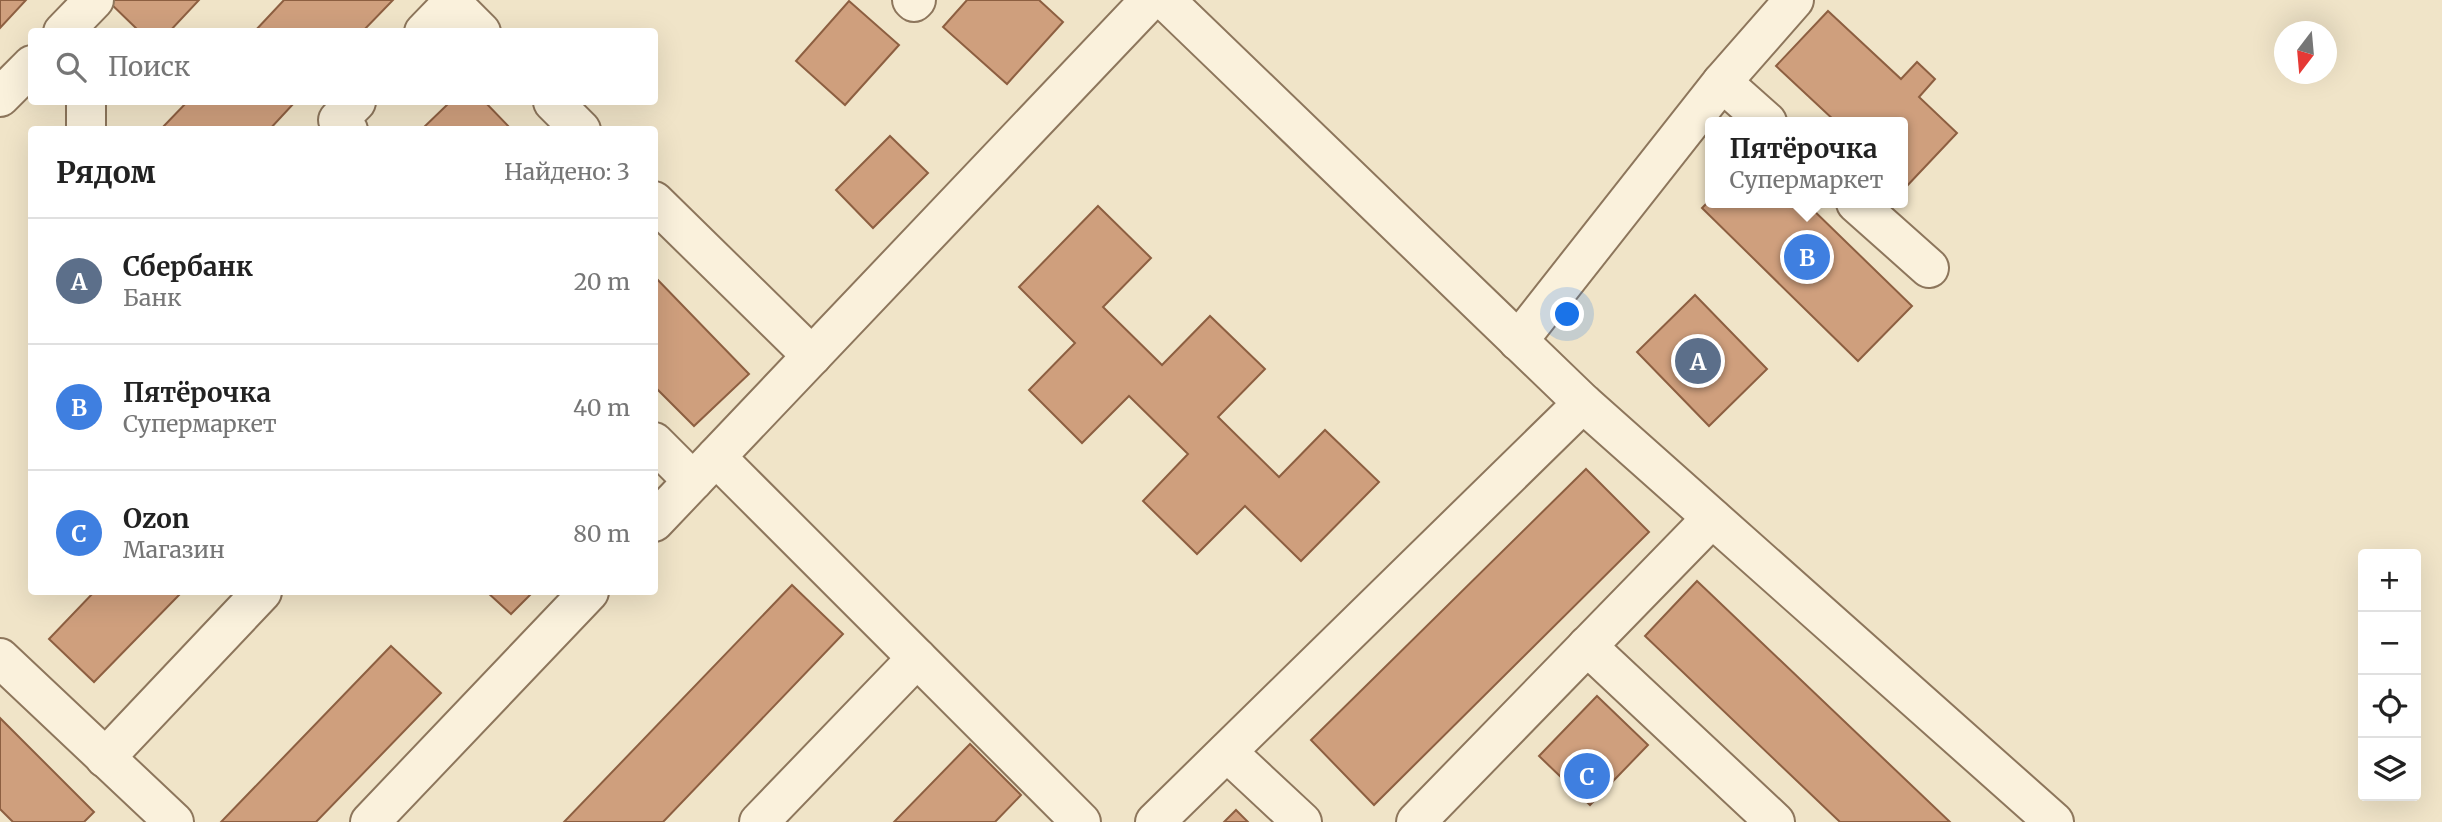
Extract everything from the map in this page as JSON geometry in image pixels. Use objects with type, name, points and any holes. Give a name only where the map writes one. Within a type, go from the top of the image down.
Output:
[{"type":"street","points":[[658,518],[1150,0]]},
{"type":"street","points":[[1165,0],[1583,403],[2051,821]]},
{"type":"street","points":[[1518,341],[1722,82],[1794,0]]},
{"type":"street","points":[[428,28],[454,1],[478,28]]},
{"type":"street","points":[[0,97],[28,69]]},
{"type":"street","points":[[1722,82],[1761,117]]},
{"type":"street","points":[[86,105],[86,126]]},
{"type":"street","points":[[556,105],[577,126]]},
{"type":"street","points":[[658,205],[812,356]]},
{"type":"street","points":[[1862,208],[1929,268]]},
{"type":"street","points":[[1155,822],[1583,403]]},
{"type":"street","points":[[658,444],[705,469],[917,658],[1073,819]]},
{"type":"street","points":[[1416,822],[1712,518]]},
{"type":"street","points":[[105,758],[259,595]]},
{"type":"street","points":[[370,822],[586,595]]},
{"type":"street","points":[[1587,646],[1775,822]]},
{"type":"street","points":[[0,658],[174,822]]},
{"type":"street","points":[[759,822],[917,658]]},
{"type":"street","points":[[1227,752],[1302,822]]},
{"type":"building","points":[[0,0],[26,0],[0,28]]},
{"type":"building","points":[[107,0],[199,0],[173,28],[136,28]]},
{"type":"building","points":[[284,0],[393,0],[366,28],[258,28]]},
{"type":"building","points":[[967,0],[1039,0],[1063,22],[1007,84],[943,27]]},
{"type":"building","points":[[849,1],[899,45],[845,105],[796,61]]},
{"type":"building","points":[[1828,11],[1901,79],[1917,62],[1935,79],[1919,97],[1957,133],[1908,185],[1908,117],[1831,117],[1776,66]]},
{"type":"building","points":[[184,105],[292,105],[273,126],[164,126]]},
{"type":"building","points":[[447,105],[488,105],[508,126],[425,126]]},
{"type":"building","points":[[890,136],[928,173],[873,228],[836,190]]},
{"type":"building","points":[[1705,205],[1705,208],[1811,208],[1912,306],[1858,361],[1702,208]]},
{"type":"building","points":[[1098,206],[1151,258],[1103,307],[1162,365],[1210,316],[1265,369],[1218,417],[1279,477],[1325,430],[1379,482],[1301,561],[1245,506],[1197,554],[1143,501],[1188,454],[1129,396],[1082,443],[1029,390],[1075,343],[1019,287]]},
{"type":"building","points":[[658,280],[749,374],[694,426],[658,390]]},
{"type":"building","points":[[1695,295],[1767,369],[1709,426],[1637,352]]},
{"type":"building","points":[[1586,469],[1649,532],[1374,805],[1311,740]]},
{"type":"building","points":[[1697,581],[1950,822],[1840,822],[1645,636]]},
{"type":"building","points":[[792,585],[843,634],[663,822],[564,822]]},
{"type":"building","points":[[91,595],[179,595],[94,682],[49,639]]},
{"type":"building","points":[[490,595],[530,595],[511,614]]},
{"type":"building","points":[[391,646],[441,693],[316,822],[221,822]]},
{"type":"building","points":[[1597,696],[1648,745],[1590,805],[1539,756]]},
{"type":"building","points":[[0,718],[94,812],[84,822],[13,822],[0,809]]},
{"type":"building","points":[[970,744],[1021,795],[995,822],[894,822]]},
{"type":"building","points":[[1236,810],[1248,822],[1224,822]]},
{"type":"place","name":"Пятёрочка","points":[[1807,257]]},
{"type":"place","name":"Сбербанк","points":[[1698,361]]},
{"type":"place","name":"Ozon","points":[[1587,776]]}]
